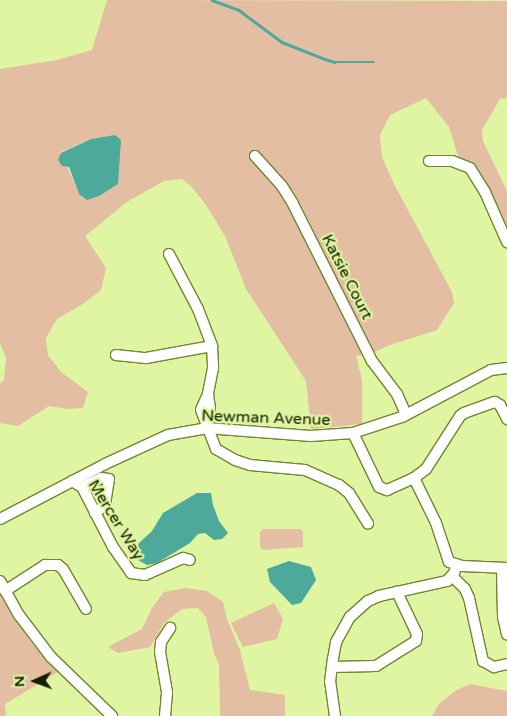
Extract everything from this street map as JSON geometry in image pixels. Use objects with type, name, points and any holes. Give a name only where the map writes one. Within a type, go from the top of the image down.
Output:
[{"type":"street","name":"Katsie Court","points":[[255,156],[282,186],[372,361],[397,394],[406,414]]},
{"type":"street","points":[[429,161],[452,161],[470,168],[485,192],[507,242]]},
{"type":"street","points":[[169,254],[198,309],[212,346],[213,368],[208,394],[210,409],[205,417],[206,428],[216,449],[235,460],[250,465],[305,470],[339,485],[348,493],[368,524]]},
{"type":"street","points":[[116,355],[146,358],[212,346]]},
{"type":"street","name":"Newman Avenue","points":[[0,519],[151,441],[168,435],[206,428],[311,436],[353,433],[406,414],[491,370],[507,368]]},
{"type":"street","points":[[353,433],[379,487],[384,490],[414,478],[426,469],[460,416],[491,402],[498,403],[507,419]]},
{"type":"street","points":[[82,487],[101,478],[109,479],[105,505],[95,513]]},
{"type":"street","points":[[414,478],[438,529],[447,558],[457,564],[504,568],[503,617],[507,635]]},
{"type":"street","name":"Mercer Way","points":[[72,481],[82,487],[124,565],[131,573],[145,575],[183,558],[190,560]]},
{"type":"street","points":[[335,716],[331,693],[332,667],[336,642],[350,616],[368,601],[397,592],[440,583],[452,576],[457,564]]},
{"type":"street","points":[[6,591],[44,565],[58,565],[63,570],[86,609]]},
{"type":"street","points":[[452,576],[465,589],[469,598],[483,661],[494,666],[507,664]]},
{"type":"street","points":[[0,582],[19,614],[51,657],[112,716]]},
{"type":"street","points":[[332,667],[376,666],[416,641],[417,634],[397,592]]},
{"type":"street","points":[[165,716],[167,692],[160,652],[161,642],[170,628]]},
{"type":"shaded area","points":[[107,0],[507,1],[507,98],[500,99],[482,130],[483,141],[507,191],[507,233],[459,159],[449,127],[426,98],[390,115],[380,135],[382,157],[394,184],[452,292],[454,303],[437,330],[390,345],[372,353],[356,356],[362,380],[362,424],[311,429],[306,381],[246,289],[225,236],[206,205],[191,186],[182,179],[164,181],[127,202],[85,236],[106,268],[101,290],[83,304],[57,319],[46,338],[48,355],[61,372],[88,392],[83,408],[68,409],[49,406],[18,426],[0,423],[0,383],[4,380],[6,358],[0,343],[0,69],[57,60],[92,50]],"holes":[[[115,135],[79,194],[61,152],[91,139]]]},
{"type":"shaded area","points":[[263,529],[300,529],[303,531],[303,547],[263,550],[260,547],[260,532]]},
{"type":"shaded area","points":[[186,588],[207,591],[223,602],[227,619],[240,650],[250,690],[285,695],[285,716],[220,716],[219,665],[214,653],[206,617],[198,608],[182,609],[164,623],[150,647],[118,653],[108,647],[142,629],[152,608],[164,592]]},
{"type":"shaded area","points":[[0,594],[30,641],[58,672],[5,704],[6,716],[0,716]]},
{"type":"shaded area","points":[[274,603],[283,619],[277,639],[243,647],[231,623]]},
{"type":"shaded area","points":[[470,684],[507,691],[507,716],[432,716],[439,704],[455,691]]},
{"type":"water","points":[[115,135],[121,140],[118,184],[99,196],[87,200],[79,194],[69,167],[62,166],[58,160],[61,153],[91,139]]},
{"type":"water","points":[[197,493],[211,493],[219,521],[228,533],[222,539],[214,540],[205,533],[198,534],[190,543],[157,563],[147,565],[138,560],[135,551],[139,543],[152,531],[163,513]]},
{"type":"water","points":[[289,561],[311,567],[316,580],[301,603],[292,605],[270,582],[267,569]]},
{"type":"waterway","points":[[212,0],[239,10],[282,42],[325,59],[335,62],[374,62]]}]
